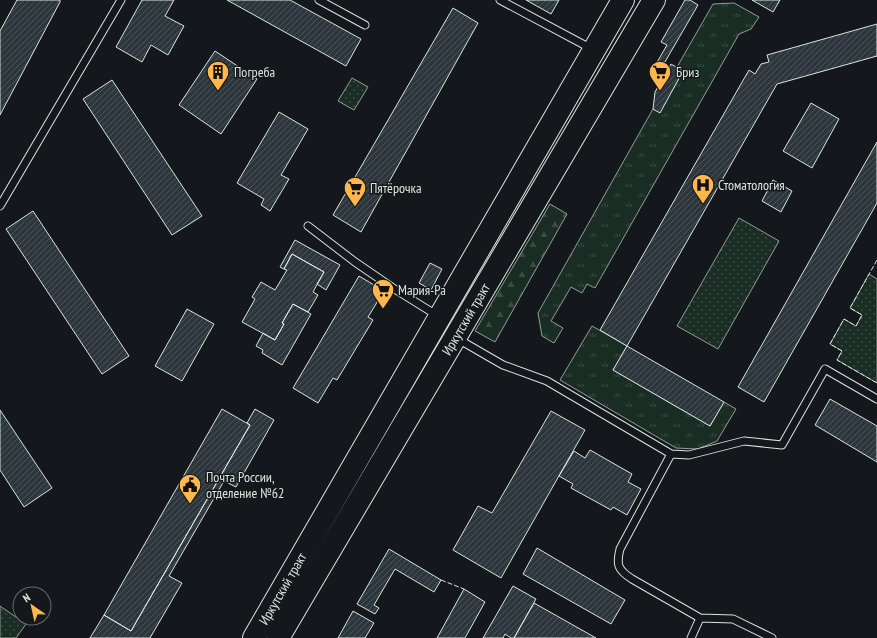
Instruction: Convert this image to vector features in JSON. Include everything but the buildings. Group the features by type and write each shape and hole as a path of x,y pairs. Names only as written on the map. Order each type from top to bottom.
{"main road":[{"name":"Иркутский тракт","path":"254,638 623,0"},
{"name":"Иркутский тракт","path":"278,638 654,0"}],"lane":[{"path":"0,206 121,0"},
{"path":"319,0 365,25"},
{"path":"500,0 594,50"},
{"path":"308,226 355,262 440,317"},
{"path":"455,338 502,365 547,380 671,454 689,455 744,441 782,445 825,369 877,399"},
{"path":"671,454 620,549 618,566 632,579 700,618 733,619 772,638"},
{"path":"691,638 700,618"}],"green space":[{"path":"734,3 759,17 751,29 739,34 595,288 587,284 582,293 571,287 551,321 563,328 554,343 542,336 538,313 653,109 660,112 683,71 677,67 713,4"},
{"path":"352,78 368,87 354,110 338,101"},
{"path":"550,204 567,214 495,342 475,331"},
{"path":"739,218 779,241 718,349 677,326"},
{"path":"869,274 877,279 877,383 837,360 842,351 830,344 844,319 856,326 862,315 850,308"},
{"path":"592,326 627,346 613,370 710,426 724,402 736,409 717,441 698,449 676,448 560,380"},
{"path":"0,606 12,614 12,626 25,626 16,638 0,638"}],"fence":[{"path":"877,260 850,308 862,315 856,326 844,319 830,344 842,351 837,360 877,383"},
{"path":"441,580 464,589"}],"place":[{"name":"Погреба","path":"218,92"},
{"name":"Бриз","path":"660,92"},
{"name":"Стоматология","path":"703,204"},
{"name":"Пятёрочка","path":"355,208"},
{"name":"Мария-Ра","path":"383,310"},
{"name":"Почта России, отделение №62","path":"190,504"}]}
